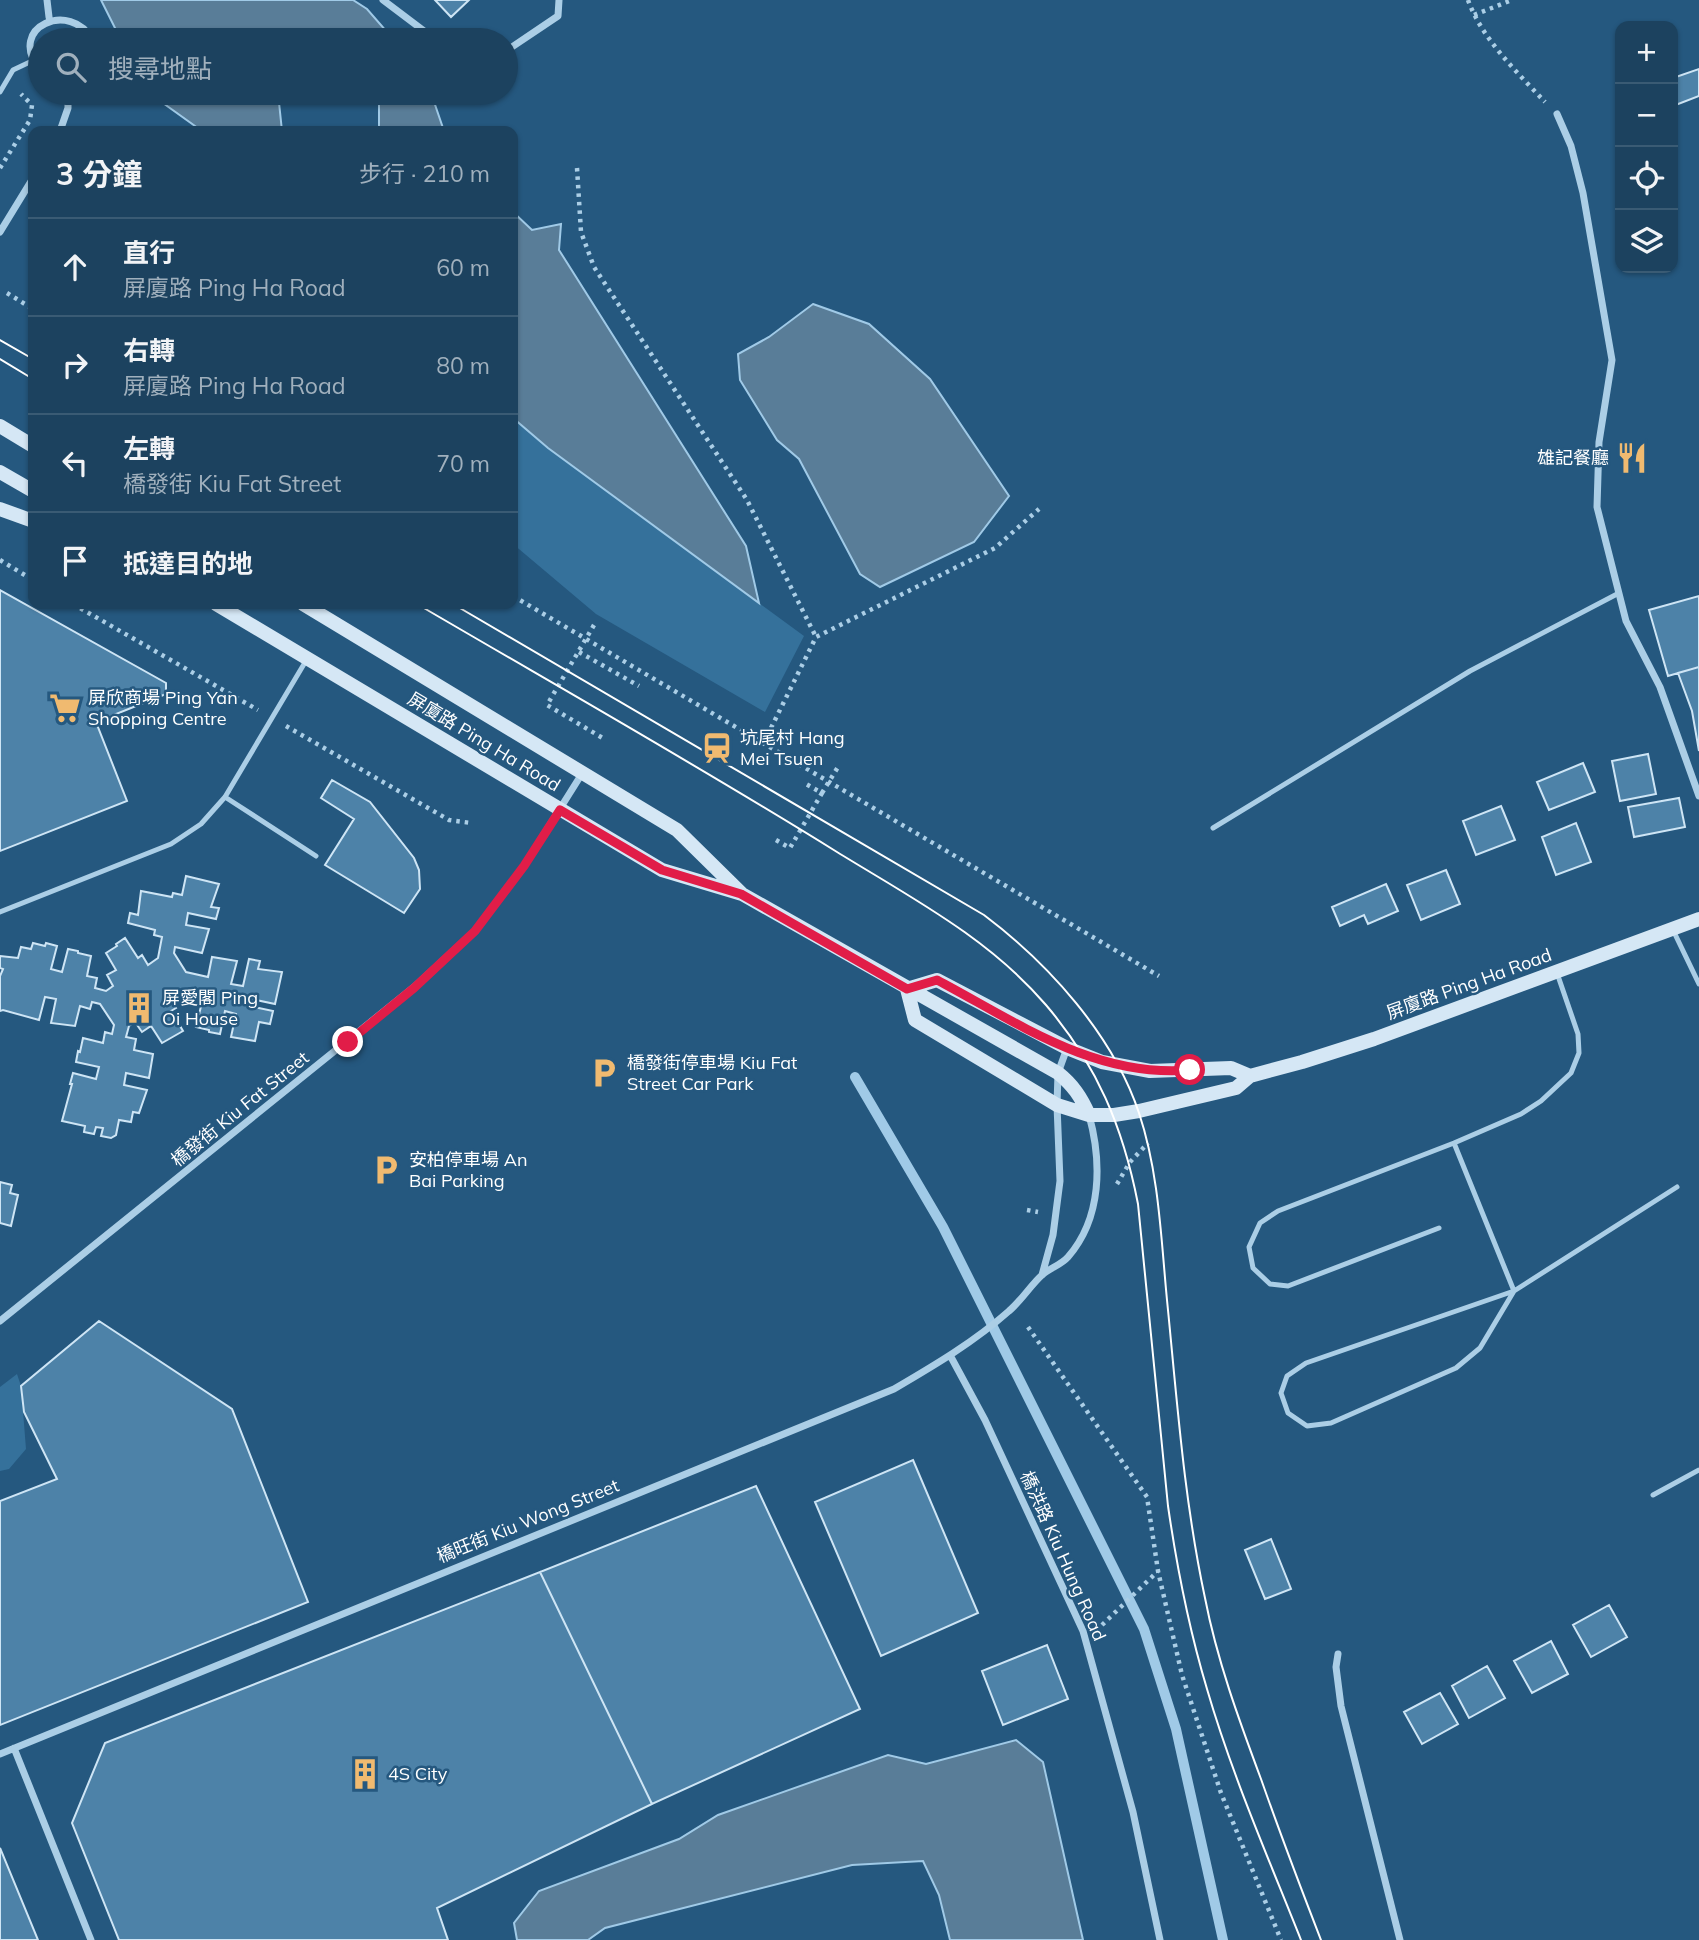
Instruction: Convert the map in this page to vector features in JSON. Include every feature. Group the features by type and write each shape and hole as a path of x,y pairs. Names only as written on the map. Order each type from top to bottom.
{"street":[{"path":"47,0 48,18"},
{"path":"383,0 420,28"},
{"path":"518,43 558,16 559,0"},
{"path":"36,28 48,18 61,15 76,18 87,28"},
{"path":"62,126 68,105"},
{"path":"1558,114 1572,146 1583,193 1612,360 1599,442 1597,507 1626,621 1665,698 1699,796"},
{"path":"0,232 28,186"},
{"path":"0,426 28,443"},
{"path":"0,472 28,488"},
{"path":"0,509 28,519"},
{"name":"屏廈路 Ping Ha Road","path":"225,609 662,870 741,894 907,989 915,1020 1057,1105 1089,1115 1139,1111 1237,1088 1250,1076 1374,1039 1699,919"},
{"name":"屏廈路 Ping Ha Road","path":"311,609 677,830 741,894"},
{"name":"橋發街 Kiu Fat Street","path":"0,1321 414,988 475,931 524,866 583,771"},
{"name":"屏廈路 Ping Ha Road","path":"907,989 937,980 1067,1048 1102,1062 1132,1069 1171,1072 1231,1068 1250,1076"},
{"path":"907,989 1058,1073 1076,1091 1089,1115"},
{"name":"橋旺街 Kiu Wong Street","path":"1042,1275 1053,1234 1060,1181 1058,1073 1067,1048"},
{"name":"橋旺街 Kiu Wong Street","path":"0,1754 894,1389 951,1357 1008,1312 1042,1275 1066,1260 1079,1243 1090,1222 1097,1180 1095,1135 1089,1115"},
{"name":"橋洪路 Kiu Hung Road","path":"951,1357 985,1420 1083,1631 1133,1812 1160,1940"},
{"path":"1338,1654 1336,1667 1341,1706 1400,1940"},
{"path":"13,1748 91,1940"}],"lane":[{"path":"0,92 13,70 28,63"},
{"path":"1213,828 1470,671 1619,593"},
{"path":"0,912 171,844 201,824 225,797 308,658"},
{"path":"225,797 316,856"},
{"path":"1673,930 1699,984"},
{"path":"1439,1228 1288,1286 1270,1284 1253,1268 1249,1247 1260,1223 1279,1211 1454,1143 1521,1114 1541,1101 1571,1073 1579,1053 1578,1034 1557,973"},
{"path":"1454,1143 1514,1290"},
{"path":"1514,1290 1480,1348 1456,1368 1331,1423 1307,1426 1289,1413 1281,1393 1287,1376 1306,1363 1514,1290 1677,1186"},
{"path":"1653,1495 1699,1470"}],"path":[{"path":"1468,0 1474,15 1514,68 1558,114"},
{"path":"1474,15 1513,0"},
{"path":"6,83 28,99"},
{"path":"0,168 30,120 32,105"},
{"path":"577,168 581,232 594,267 747,500 816,637"},
{"path":"7,293 28,306"},
{"path":"771,728 816,637 995,548 1039,509"},
{"path":"0,560 28,577"},
{"path":"518,599 1159,976"},
{"path":"82,609 449,820 471,823"},
{"path":"594,625 547,705 606,740"},
{"path":"579,652 639,686"},
{"path":"776,840 790,848 838,767"},
{"path":"806,785 822,793"},
{"path":"1028,1327 1147,1497 1158,1571 1182,1675 1221,1793 1281,1940"},
{"path":"1094,1633 1158,1571"}],"shaded area":[{"path":"101,0 353,0 367,9 384,28 115,28"},
{"path":"166,105 279,105 281,126 195,126"},
{"path":"379,105 435,105 442,126 379,126"},
{"path":"518,217 532,230 561,224 559,250 746,546 759,603 548,448 518,422"},
{"path":"813,304 869,324 930,379 1009,496 974,542 880,587 860,574 799,459 777,440 740,380 738,354 769,337"},
{"path":"518,421 548,448 804,636 765,712 596,614 518,548"},
{"path":"17,1374 21,1386 26,1449 9,1469 0,1471 0,1387"},
{"path":"1016,1740 1043,1762 1083,1940 950,1940 939,1895 923,1861 852,1865 605,1928 588,1940 517,1940 514,1923 539,1891 679,1839 718,1815 888,1755 926,1764"}],"building":[{"path":"435,0 469,0 451,17"},
{"path":"1699,69 1699,96 1678,104 1678,76"},
{"name":"屏欣商場 Ping Yan Shopping Centre","path":"0,590 28,606 28,609 34,609 166,683 166,694 96,722 127,801 0,851"},
{"path":"1699,596 1699,667 1668,676 1649,610"},
{"path":"1699,667 1699,751 1692,711 1678,673"},
{"path":"1648,754 1656,794 1620,801 1612,761"},
{"path":"1583,763 1595,792 1549,810 1537,782"},
{"path":"332,780 370,802 414,858 419,870 420,889 404,913 325,865 354,819 321,798"},
{"path":"1679,798 1685,827 1634,837 1628,807"},
{"path":"1501,806 1515,840 1476,855 1463,821"},
{"path":"1576,823 1591,862 1556,875 1542,837"},
{"path":"1446,870 1460,904 1421,920 1407,885"},
{"name":"屏愛閣 Ping Oi House","path":"186,876 219,884 211,907 219,908 216,919 188,913 186,925 209,929 202,953 175,947 174,953 186,972 208,977 212,957 237,961 231,984 243,986 249,959 260,961 258,969 282,972 275,1004 256,1000 254,1007 273,1011 270,1024 259,1022 255,1041 231,1037 236,1014 225,1011 220,1034 209,1032 196,1027 203,998 181,992 170,999 176,1008 171,1011 183,1031 162,1043 151,1026 142,1032 135,1022 129,1026 126,1037 136,1039 134,1050 153,1054 149,1078 126,1073 124,1085 147,1090 139,1113 133,1112 131,1122 119,1120 116,1135 111,1138 101,1136 103,1128 96,1127 94,1134 84,1132 85,1126 62,1121 73,1073 96,1079 99,1067 76,1062 78,1051 80,1052 83,1038 103,1043 105,1032 112,1034 114,1025 100,1004 92,1002 90,1009 80,1006 75,1026 51,1023 56,999 45,997 39,1020 0,1011 0,976 3,969 0,968 0,956 18,958 21,947 31,949 33,943 45,946 46,943 57,946 51,969 62,972 68,949 78,951 91,956 87,976 97,978 95,988 106,991 113,986 107,975 116,970 106,953 125,938 138,958 142,955 148,965 158,958 162,937 154,935 155,930 128,923 130,913 138,915 141,891 172,897 173,893 182,895"},
{"path":"1386,884 1398,911 1368,924 1364,915 1340,926 1332,907"},
{"path":"0,1182 12,1185 10,1193 18,1195 11,1226 0,1223"},
{"path":"99,1321 232,1409 308,1602 0,1725 0,1501 57,1479 24,1412 21,1386"},
{"path":"913,1460 978,1613 881,1656 815,1502"},
{"path":"756,1486 860,1709 652,1804 540,1572"},
{"path":"1271,1539 1291,1589 1265,1599 1245,1550"},
{"name":"4S City","path":"540,1572 652,1804 437,1908 448,1940 119,1940 72,1823 105,1743"},
{"path":"1609,1605 1627,1637 1591,1657 1573,1625"},
{"path":"1551,1641 1568,1674 1532,1693 1514,1661"},
{"path":"1047,1645 1068,1699 1003,1725 982,1671"},
{"path":"1487,1666 1505,1698 1469,1718 1452,1686"},
{"path":"1440,1693 1458,1724 1422,1744 1404,1712"},
{"path":"0,1848 38,1940 0,1940"}],"waterway":[{"path":"855,1077 943,1227 1144,1629 1176,1729 1223,1940"}],"tram line":[{"path":"0,340 28,356"},
{"path":"0,359 28,376"},
{"path":"426,609 733,788 947,920 1000,959 1024,981 1046,1005 1080,1051 1094,1074 1116,1123 1138,1204 1168,1506 1195,1644 1228,1753 1301,1940"},
{"path":"462,609 984,915 1055,979 1096,1029 1128,1084 1151,1159 1186,1487 1210,1621 1237,1712 1321,1940"}],"place":[{"name":"雄記餐廳","path":"1632,458"},
{"name":"屏欣商場 Ping Yan Shopping Centre","path":"65,708"},
{"name":"坑尾村 Hang Mei Tsuen","path":"717,748"},
{"name":"屏愛閣 Ping Oi House","path":"139,1008"},
{"name":"橋發街停車場 Kiu Fat Street Car Park","path":"604,1073"},
{"name":"安柏停車場 An Bai Parking","path":"386,1170"},
{"name":"4S City","path":"365,1774"}],"route":[{"path":"348,1042 414,988 475,931 524,866 560,810 662,870 741,894 907,989 937,980 1084,1056 1132,1069 1171,1072 1190,1070"}]}
